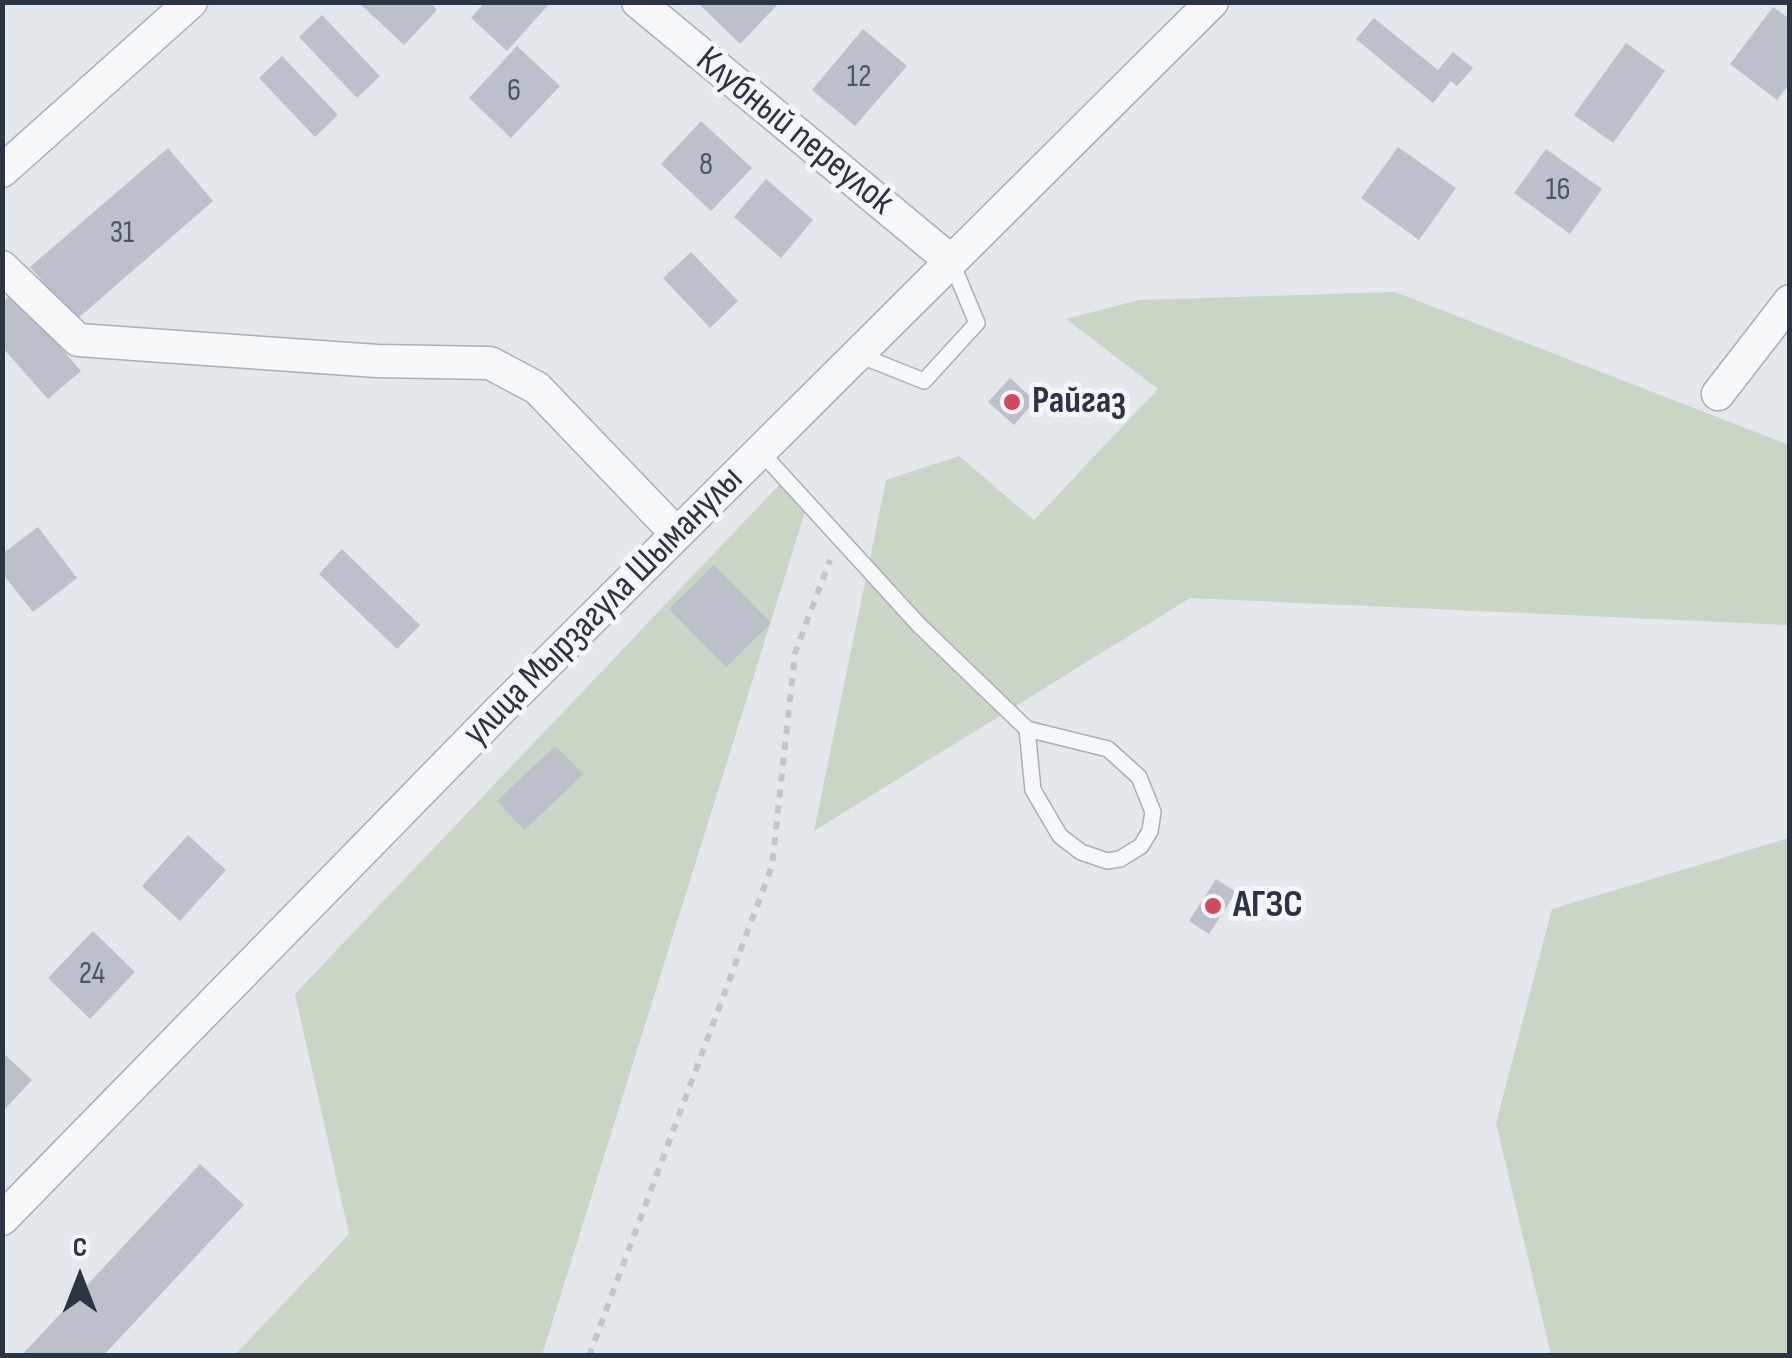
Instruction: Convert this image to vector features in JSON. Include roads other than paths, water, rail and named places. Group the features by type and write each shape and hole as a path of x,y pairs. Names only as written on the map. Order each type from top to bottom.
{"street":[{"path":"2,171 191,2"},
{"name":"Клубный переулок","path":"638,2 951,261"},
{"name":"улица Мырзагула Шыманулы","path":"2,1219 677,534 1212,2"},
{"path":"2,267 78,340 377,361 490,363 537,388 677,534"},
{"path":"1718,394 1790,301"}],"lane":[{"path":"859,355 924,381 977,322 951,261"},
{"path":"760,451 919,625 1027,729 1108,749 1140,777 1153,812 1150,831 1141,846 1132,854 1107,861 1081,852 1060,836 1034,790 1027,729"}],"place":[{"name":"Райгаз","path":"1012,402"},
{"name":"АГЗС","path":"1213,906"}]}
